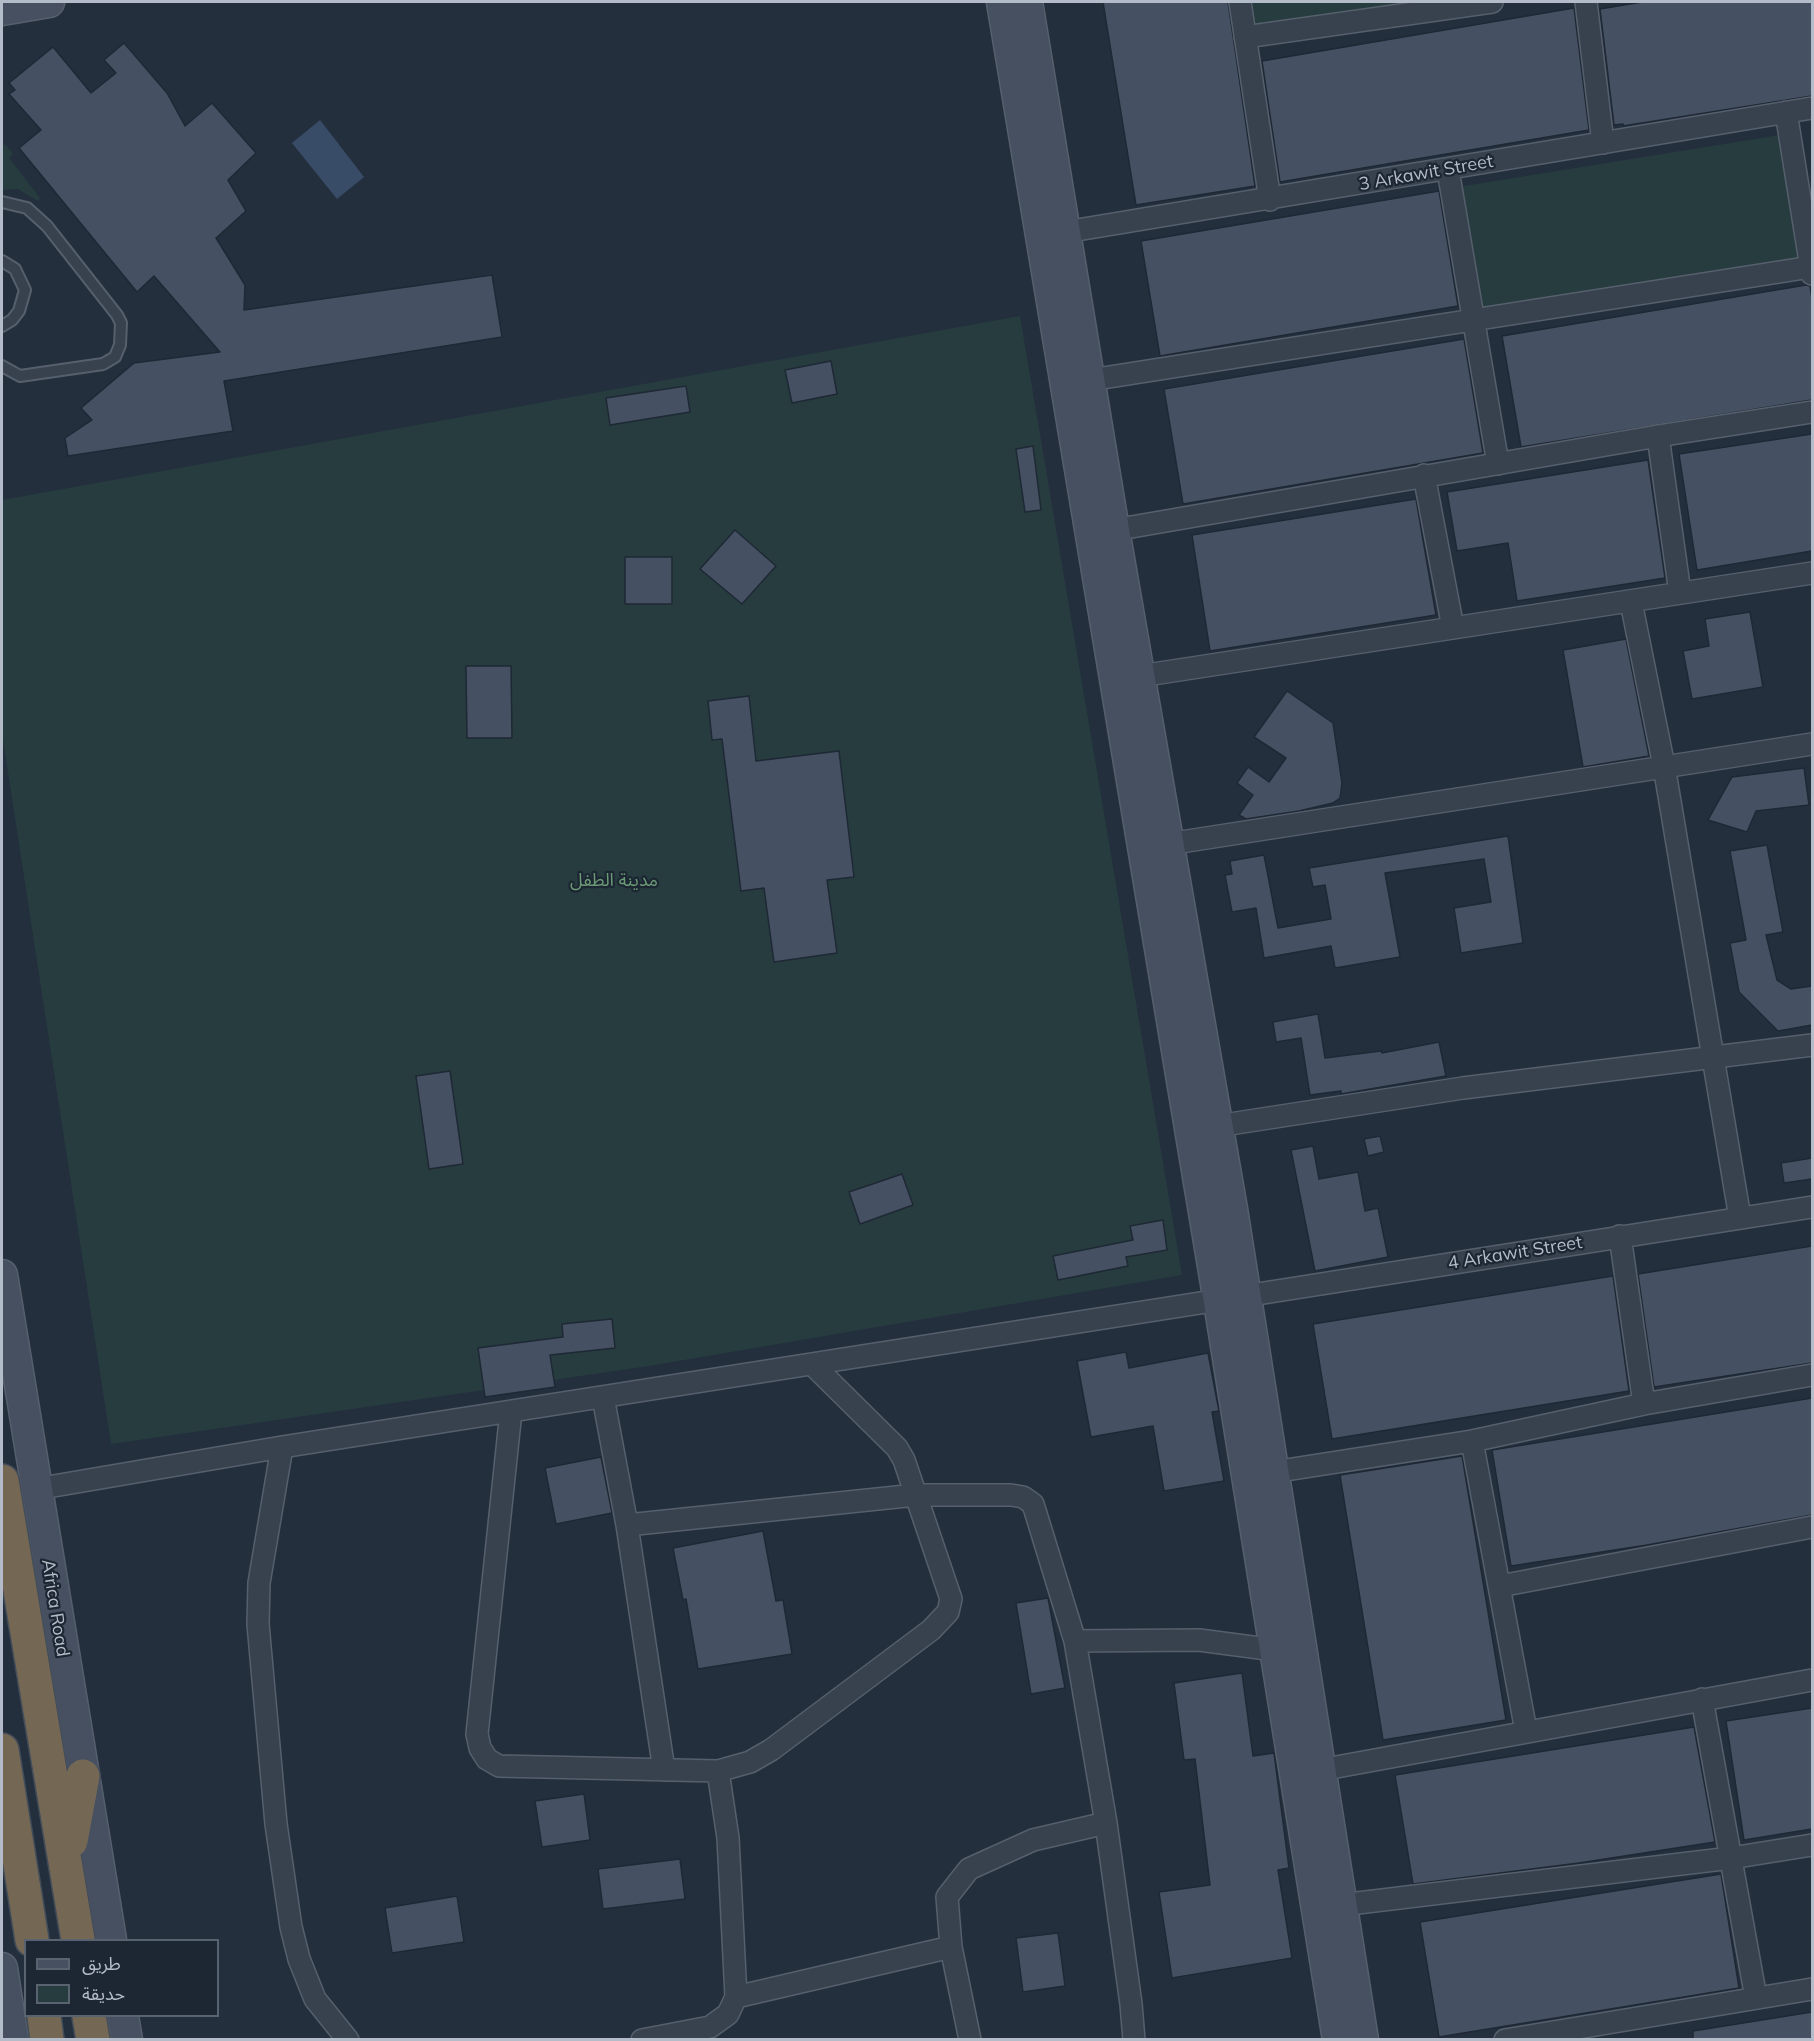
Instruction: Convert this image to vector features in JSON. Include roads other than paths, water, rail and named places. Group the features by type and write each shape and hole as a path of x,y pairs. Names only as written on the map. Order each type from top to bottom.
{"highway":[{"name":"Africa Road","path":"2,1481 78,1939"},
{"path":"2,1750 32,1939"},
{"path":"66,1864 83,1776"},
{"path":"44,2017 48,2040"},
{"path":"89,2017 93,2040"}],"street":[{"path":"2,9 49,2"},
{"path":"1002,2 1054,234 1090,380 1217,1126 1232,1299 1275,1650 1338,2040"},
{"path":"1027,2 1054,234 1232,1299 1273,1472 1363,2040"},
{"path":"1240,2 1270,200"},
{"path":"1245,37 1492,2"},
{"path":"1586,2 1603,143"},
{"name":"3 Arkawit Street","path":"1054,234 1270,200 1812,108"},
{"path":"1090,380 1812,271 1786,112"},
{"path":"1448,170 1498,464"},
{"path":"1114,530 1424,475 1812,412"},
{"path":"1658,436 1680,593"},
{"path":"1424,475 1453,628"},
{"path":"1140,676 1812,573"},
{"path":"1631,602 1664,766 1740,1218"},
{"path":"1168,844 1812,744"},
{"path":"1217,1126 1463,1088 1812,1045"},
{"name":"4 Arkawit Street","path":"36,1489 282,1447 1620,1236 1812,1208"},
{"path":"1620,1236 1644,1404"},
{"name":"Africa Road","path":"2,1275 111,1939"},
{"path":"511,1412 477,1734 480,1748 487,1759 499,1766 718,1771 750,1762 771,1750 931,1630 948,1612 951,1599 897,1448 813,1365"},
{"path":"1273,1472 1472,1441 1644,1404 1812,1375"},
{"path":"603,1397 627,1525 664,1770"},
{"path":"1472,1441 1526,1731"},
{"path":"282,1447 259,1583 258,1624 276,1824 291,1927 299,1959 315,1999 348,2040"},
{"path":"627,1525 916,1496 1011,1495 1023,1497 1033,1504 1075,1641 1106,1823 1134,2040"},
{"path":"1500,1586 1812,1527"},
{"path":"1075,1641 1199,1640 1275,1650"},
{"path":"1320,1770 1812,1680"},
{"path":"1702,1700 1756,1998"},
{"path":"642,2040 710,2026 728,2014 736,1997 728,1838 718,1771"},
{"path":"970,2040 951,1947 947,1897 969,1869 1033,1840 1106,1823"},
{"path":"1341,1905 1731,1858 1812,1845"},
{"path":"736,1997 951,1947"},
{"path":"2,1968 13,2040"},
{"path":"1505,2040 1566,2035 1812,1989"},
{"path":"123,2017 127,2040"}],"lane":[{"path":"2,202 27,208 46,226 117,315 121,333 115,357 103,364 20,376 2,366"},
{"path":"2,261 15,269 25,290 19,311 12,320 2,326"}],"water":[{"path":"320,120 364,177 337,199 292,143"}],"park label":[{"name":"مدينة الطفل","path":"614,881"}]}
